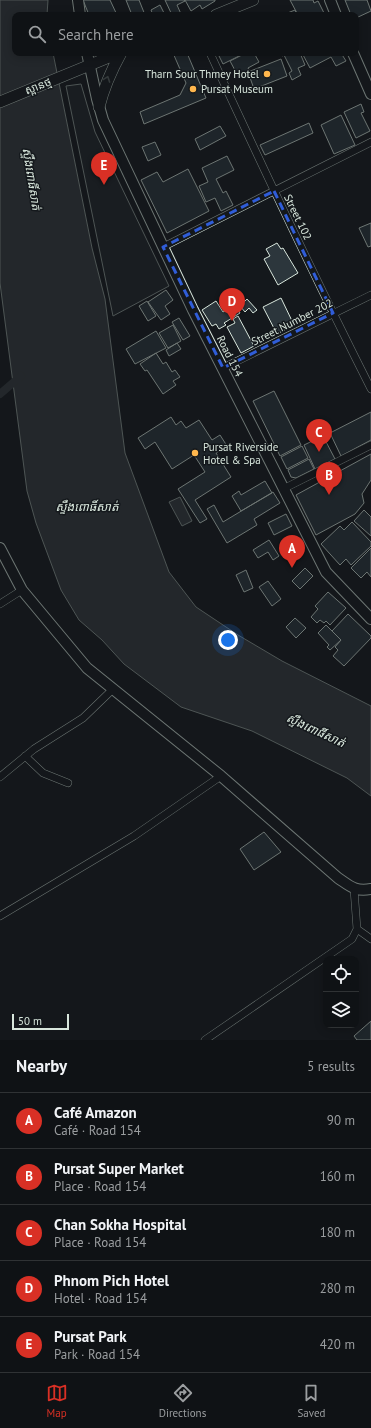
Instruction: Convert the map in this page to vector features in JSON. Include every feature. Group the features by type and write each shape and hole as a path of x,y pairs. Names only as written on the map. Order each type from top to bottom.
{"main road":[{"path":"78,0 80,12"},
{"path":"223,12 253,0"},
{"path":"330,0 335,12"},
{"name":"Road 154","path":"88,56 103,120 193,310 224,368 283,489 326,572 371,618"},
{"name":"ស្ពានថ្ម","path":"0,102 112,56"},
{"path":"99,107 110,71 118,56"},
{"path":"354,56 371,94"},
{"path":"0,548 22,590 87,668 221,776 338,878 354,889 371,889"}],"street":[{"name":"Street 102","path":"211,56 274,191 371,389"},
{"path":"163,247 371,142"},
{"name":"Street Number 202","path":"224,368 371,295"},
{"path":"283,489 371,446"},
{"path":"0,604 22,590"},
{"path":"0,776 34,749 83,718 113,688"},
{"path":"25,756 43,773 68,784"},
{"path":"0,916 134,836 221,776"},
{"path":"205,1040 352,939 357,930 354,889"},
{"path":"357,930 371,939"}],"highlighted area":[{"path":"274,191 333,313 223,368 163,247"}],"shaded area":[{"path":"81,84 95,132 169,286 113,316 66,86"}],"water":[{"name":"ស្ទឹងពោធិ៍សាត់","path":"0,0 48,0 47,12 12,12 12,56 54,56 92,248 105,299 125,453 169,572 196,607 238,635 282,661 371,706 371,796 347,778 252,731 181,707 124,664 102,640 79,620 61,590 36,523 27,491 0,283"},
{"path":"180,497 192,521 182,526 169,502"}],"building":[{"path":"83,0 110,0 116,12 88,12"},
{"path":"126,0 139,0 144,12 131,12"},
{"path":"165,0 185,1 177,5 180,12 171,12"},
{"path":"185,0 215,1 202,9 200,5 191,11"},
{"path":"290,0 313,0 314,3 318,1 324,12 296,12"},
{"path":"345,0 367,0 371,11 359,17 359,12 350,12"},
{"path":"160,5 164,12 152,12 151,10"},
{"name":"Pursat Museum","path":"174,56 188,56 206,98 144,124 140,112 180,95 186,83"},
{"path":"219,56 239,56 223,64"},
{"path":"240,56 256,56 259,62 238,76 230,61"},
{"path":"284,56 301,56 305,65 298,68 301,75 292,80 289,73 292,71"},
{"path":"304,56 343,56 346,61 336,66 331,57 310,68"},
{"name":"Tharn Sour Thmey Hotel","path":"281,59 287,76 254,89 248,72"},
{"path":"361,104 364,112 361,113 370,131 356,138 344,112"},
{"path":"341,115 355,145 334,154 321,125"},
{"path":"309,123 313,133 265,155 260,145"},
{"path":"220,126 226,136 200,150 195,139"},
{"path":"155,142 161,155 148,161 142,147"},
{"path":"227,156 234,170 216,179 223,193 226,191 233,205 221,211 215,198 206,202 199,186 208,182 202,168"},
{"path":"188,169 209,211 167,233 141,180 157,172 163,182"},
{"path":"371,223 371,246 368,247 359,228"},
{"path":"277,243 281,249 283,248 298,273 278,285 264,259 270,256 266,249"},
{"path":"166,290 173,300 165,306 170,314 161,320 148,302"},
{"path":"281,298 294,325 277,334 263,307"},
{"path":"247,299 257,310 253,313 249,308 245,312 240,306"},
{"path":"147,301 156,316 148,321 139,306"},
{"path":"216,301 223,312 235,304 240,313 224,323 226,325 219,329 216,324 212,326 202,310"},
{"path":"238,316 254,346 241,353 227,327 235,323 233,319"},
{"path":"179,318 190,336 183,340 172,322"},
{"path":"173,325 181,341 168,348 159,333"},
{"path":"156,331 166,348 135,364 126,349"},
{"path":"177,343 181,349 169,356 166,350"},
{"path":"156,353 163,364 166,362 172,372 175,370 180,377 173,381 176,385 163,394 147,370 145,371 140,364"},
{"path":"274,391 301,445 280,456 253,401"},
{"path":"371,412 371,440 341,456 330,433"},
{"path":"171,417 176,425 181,421 186,428 199,420 212,440 220,435 227,446 216,453 231,477 195,500 207,519 200,523 178,489 205,472 194,455 172,469 155,442 145,449 138,438"},
{"path":"323,436 335,459 315,469 304,445"},
{"path":"302,446 308,458 287,469 281,457"},
{"path":"371,454 371,480 362,494 364,503 355,514 316,535 296,495"},
{"path":"309,459 314,469 296,478 291,477 288,470"},
{"path":"265,481 272,493 241,511 232,496 239,491 241,495"},
{"path":"273,492 280,503 254,519 257,525 227,543 207,509 214,505 223,522"},
{"path":"364,510 371,517 371,536 354,521"},
{"path":"286,514 292,526 274,535 268,523"},
{"path":"352,522 371,542 371,546 351,565 346,559 340,565 321,544 340,526 344,530"},
{"path":"269,540 279,556 273,560 268,552 258,558 253,550"},
{"path":"371,548 371,577 367,572 361,578 351,568"},
{"path":"305,568 313,576 300,589 292,581"},
{"path":"246,570 253,588 244,592 236,575"},
{"path":"268,581 281,599 272,606 259,587"},
{"path":"328,592 346,608 330,625 326,621 324,623 320,620 317,623 311,617 318,609 315,606"},
{"path":"348,614 371,636 371,638 344,666 333,656 338,650 335,647 341,640 332,631"},
{"path":"295,618 306,628 296,638 286,627"},
{"path":"326,625 341,640 330,650 327,647 329,645 318,633"},
{"path":"264,832 281,852 254,870 240,849"},
{"path":"371,1021 371,1040 357,1040 354,1036"}],"waterway":[{"path":"0,394 21,376"}],"place":[{"name":"Tharn Sour Thmey Hotel","path":"267,74"},
{"name":"Pursat Museum","path":"193,89"},
{"name":"Pursat Park","path":"104,185"},
{"name":"Phnom Pich Hotel","path":"232,321"},
{"name":"Chan Sokha Hospital","path":"319,452"},
{"name":"Pursat Riverside Hotel & Spa","path":"195,453"},
{"name":"Pursat Super Market","path":"329,495"},
{"name":"Café Amazon","path":"292,568"}]}
